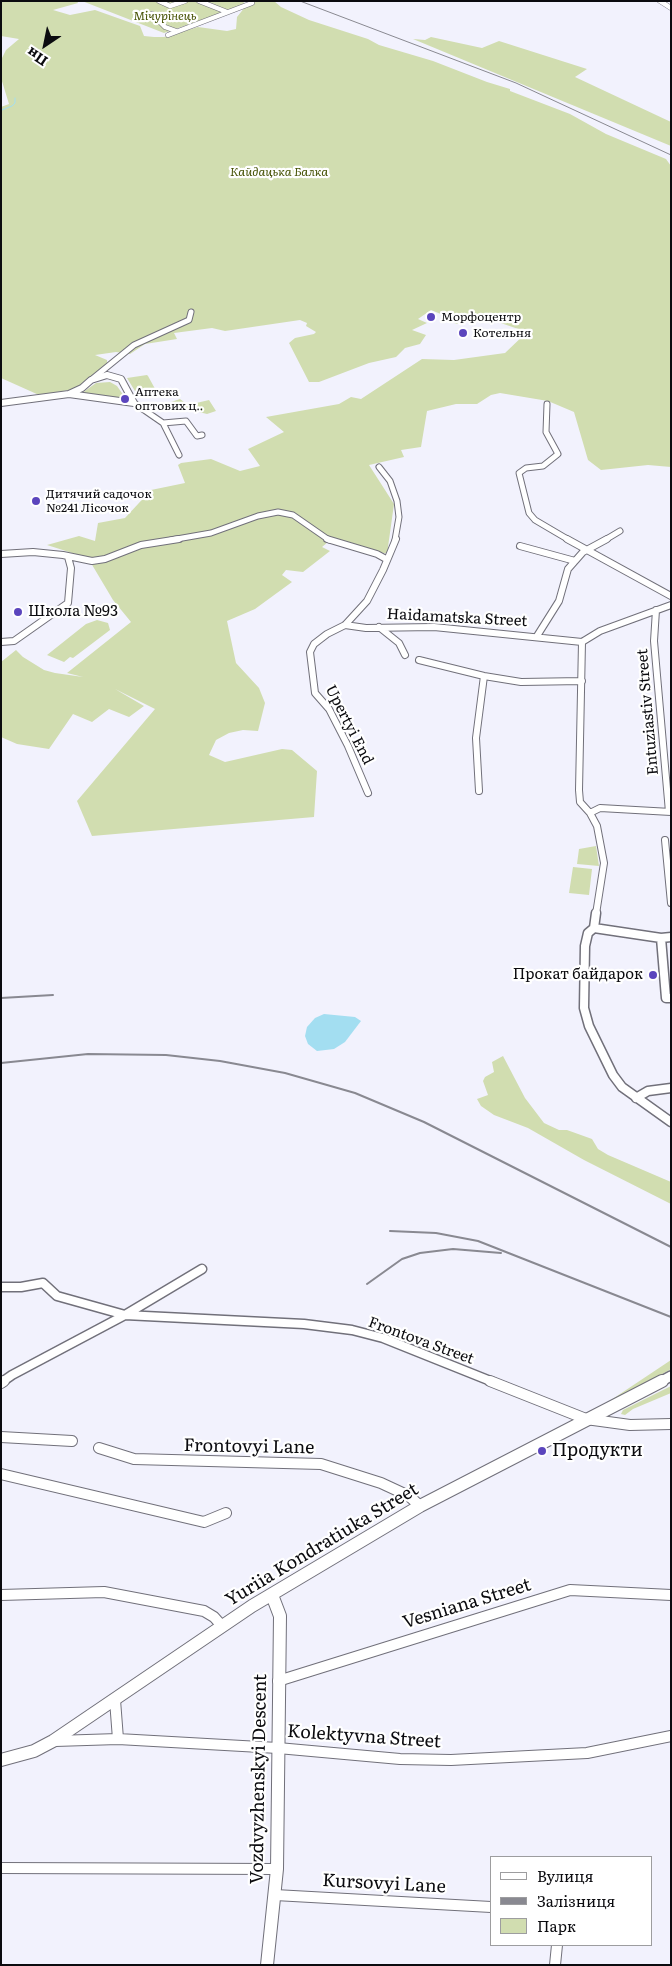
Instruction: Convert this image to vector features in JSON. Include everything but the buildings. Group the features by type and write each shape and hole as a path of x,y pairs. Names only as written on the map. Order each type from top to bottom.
{"street":[{"path":"159,1 170,6 185,1"},
{"path":"199,1 227,12"},
{"path":"168,36 176,31 252,4 246,1"},
{"path":"660,1 671,8"},
{"path":"152,14 165,27 176,31"},
{"path":"69,394 82,388 134,345 189,320 191,312"},
{"path":"112,364 134,403"},
{"path":"91,380 107,375 121,379"},
{"path":"1,403 69,394 134,403 163,423 179,455"},
{"path":"547,404 546,432 558,454 543,466 521,470 519,473 529,514 535,520 671,596"},
{"path":"163,423 186,421 197,436 202,435"},
{"name":"Upertyi End","path":"368,793 348,746 329,709 316,693 310,652 314,644 327,634 345,625 367,602 396,538 400,517 397,501 391,484 379,467"},
{"path":"1,554 33,552 92,561 105,559 141,545 211,532 264,514 278,512 293,515 329,540 377,554 386,559"},
{"name":"Haidamatska Street","path":"538,636 559,601 564,579 575,561 607,537 620,531"},
{"path":"520,546 575,561"},
{"path":"1,642 14,641 68,603 71,568 68,557"},
{"path":"671,605 600,631 582,642 579,790 580,802 590,813 597,826 604,863 594,928 588,933 584,946 583,990 589,1026 612,1074 622,1087 671,1122"},
{"name":"Entuziastiv Street","path":"656,610 654,641 670,812"},
{"name":"Haidamatska Street","path":"345,625 434,627 494,634 538,636 582,642"},
{"path":"379,627 399,643 406,655"},
{"path":"419,660 484,676 521,682 582,681"},
{"path":"479,791 476,738 484,676"},
{"path":"590,813 600,808 670,812"},
{"path":"665,840 671,903"},
{"path":"594,928 661,938 671,937"},
{"path":"661,938 666,998 671,998"},
{"path":"636,1098 648,1091 671,1088"},
{"path":"1,1383 202,1269"},
{"name":"Frontova Street","path":"1,1286 21,1287 43,1283 52,1288 57,1296 125,1314 215,1321 304,1324 352,1330 383,1338 586,1419 630,1425 671,1424"},
{"name":"Yuriia Kondratiuka Street","path":"1,1760 34,1751 53,1741 222,1626 420,1506 671,1376"},
{"path":"1,1437 72,1441"},
{"name":"Frontovyi Lane","path":"99,1448 134,1459 321,1464 381,1483 409,1496 420,1506"},
{"path":"1,1474 204,1522 226,1513"},
{"name":"Vesniana Street","path":"278,1681 570,1590 671,1595"},
{"path":"1,1595 104,1592 204,1611 214,1617 222,1626"},
{"name":"Vozdvyzhenskyi Descent","path":"267,1965 276,1869 280,1616 272,1595"},
{"path":"115,1700 118,1739"},
{"name":"Kolektyvna Street","path":"53,1741 118,1739 278,1748 400,1759 451,1760 586,1753 671,1736"},
{"path":"1,1868 276,1869"},
{"name":"Kursovyi Lane","path":"275,1895 490,1908"},
{"path":"555,1965 556,1946"}],"green space":[{"name":"Кайдацька Балка","path":"1,1 77,1 78,3 53,10 70,15 95,10 140,26 144,36 164,37 198,27 227,31 236,29 237,17 249,2 274,1 281,7 309,20 510,89 510,91 570,114 606,134 666,159 671,166 671,467 648,465 601,470 588,460 574,412 548,401 500,393 491,395 477,404 456,404 427,411 421,447 401,450 404,457 369,465 394,504 388,547 390,550 388,554 351,545 328,542 322,547 330,551 303,572 286,570 282,575 292,582 255,609 227,621 236,663 259,688 265,703 258,731 243,730 229,733 216,740 209,755 225,762 282,749 292,750 317,771 314,817 92,836 77,801 155,709 115,689 144,706 129,717 109,709 92,722 73,714 49,749 17,744 1,737 1,662 16,650 23,657 44,670 83,677 67,673 131,622 113,600 88,558 47,545 79,536 95,541 98,523 125,518 151,490 185,483 178,465 181,463 211,459 240,471 260,466 248,449 284,432 266,417 339,404 351,397 361,399 422,359 454,360 505,353 527,332 495,321 492,317 484,320 465,315 457,324 446,320 443,315 431,310 418,319 427,323 412,330 426,335 420,344 405,348 396,357 369,363 319,382 309,382 289,343 295,338 316,332 306,326 307,323 300,320 225,331 212,328 174,333 177,339 145,344 130,354 116,352 95,355 107,360 107,365 78,388 69,390 39,395 1,378 1,107 9,104 1,78 1,60 6,50 19,39 1,36"},
{"name":"Мічурінець","path":"82,1 241,1 247,4 164,33"},
{"path":"431,37 482,48 499,41 587,69 575,77 671,122 671,146 413,39 425,40"},
{"path":"147,375 159,396 151,398 148,392 135,391 127,378"},
{"path":"110,382 117,386 126,399 82,393 96,383"},
{"path":"180,399 188,405 209,400 216,411 207,414 175,406 171,402"},
{"path":"97,620 108,623 110,630 73,658 70,657 64,662 47,655 86,624"},
{"path":"596,846 599,866 577,864 579,849"},
{"path":"573,867 592,869 589,895 569,893"},
{"path":"503,1056 525,1098 544,1123 559,1130 567,1130 592,1139 598,1149 608,1155 671,1182 671,1204 584,1160 528,1128 494,1115 481,1106 477,1099 488,1095 483,1081 485,1077 494,1072 492,1062"},
{"path":"671,1360 671,1369 610,1404 608,1402"},
{"path":"671,1386 671,1393 633,1409 625,1415 621,1414 623,1410"}],"water":[{"path":"324,1014 355,1017 361,1021 345,1042 334,1049 317,1051 308,1044 305,1036 307,1027 315,1018"}],"waterway":[{"path":"2,110 12,106 15,103 15,98"}],"railway":[{"path":"300,1 516,83 671,155"},
{"path":"1,998 53,995"},
{"path":"1,1063 88,1054 166,1055 220,1061 285,1073 355,1093 424,1122 671,1247"},
{"path":"390,1231 436,1233 478,1241 671,1317"},
{"path":"367,1284 402,1259 420,1253 453,1249 501,1253"}],"place":[{"name":"Морфоцентр","path":"431,317"},
{"name":"Котельня","path":"463,333"},
{"name":"Аптека оптових ц‥","path":"125,399"},
{"name":"Дитячий садочок №241 Лісочок","path":"36,501"},
{"name":"Школа №93","path":"18,612"},
{"name":"Прокат байдарок","path":"653,975"},
{"name":"Продукти","path":"542,1451"}]}
